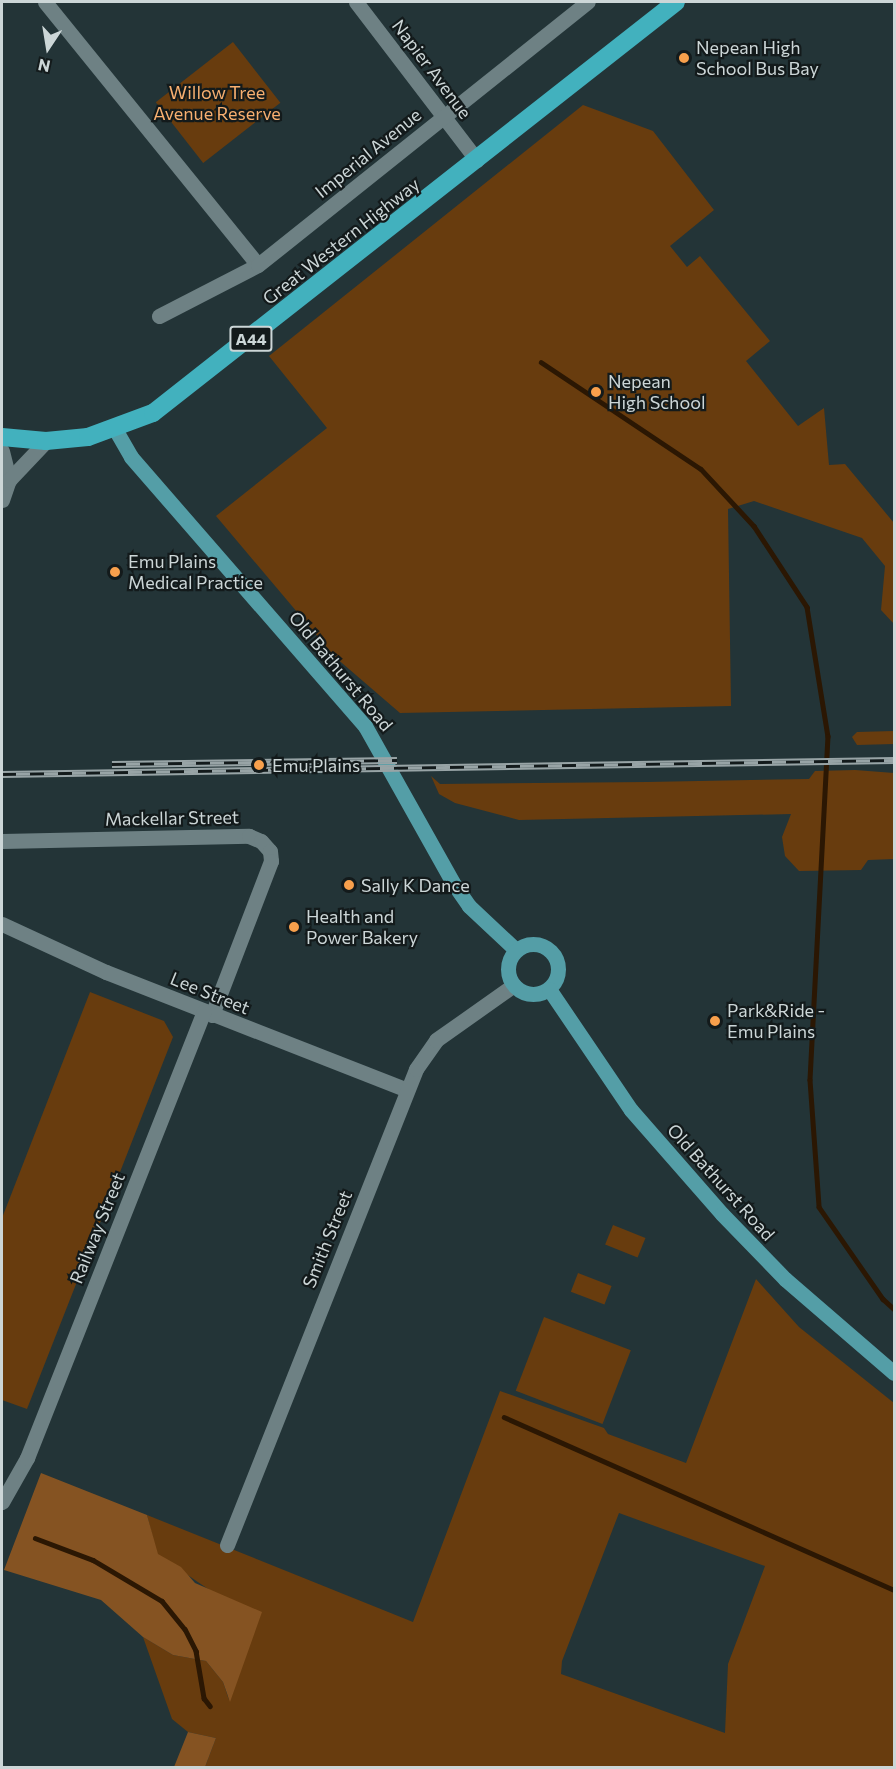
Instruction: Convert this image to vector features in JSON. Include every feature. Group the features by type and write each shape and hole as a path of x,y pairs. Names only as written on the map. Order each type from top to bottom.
{"highway":[{"name":"Great Western Highway","path":"2,437 46,441 88,437 115,429 153,413 179,396 676,2"}],"main road":[{"name":"Old Bathurst Road","path":"115,429 131,457 365,726 443,868 469,906 516,950"},
{"path":"535,944 553,953 559,968 549,989 527,994 513,985 508,963 516,950 535,944"},
{"name":"Old Bathurst Road","path":"549,989 631,1110 722,1214 785,1279 894,1373"}],"street":[{"path":"45,2 258,266"},
{"name":"Napier Avenue","path":"356,2 477,160"},
{"name":"Imperial Avenue","path":"159,316 258,266 588,2"},
{"path":"2,500 9,480 46,441"},
{"path":"2,451 9,480"},
{"name":"Mackellar Street","path":"2,841 249,836 261,840 270,851 271,861 208,1014"},
{"name":"Lee Street","path":"2,924 208,1014 407,1090"},
{"name":"Smith Street","path":"227,1545 407,1090 425,1053 436,1040 513,985"},
{"name":"Railway Street","path":"2,1502 27,1458 208,1014"}],"green space":[{"name":"Willow Tree Avenue Reserve","path":"233,42 280,103 203,163 156,102"},
{"name":"Nepean High School","path":"583,105 653,131 714,210 670,246 687,267 700,256 770,341 746,361 798,426 824,408 829,465 845,464 894,523 894,624 881,610 885,566 862,538 754,501 728,509 731,706 400,713 335,657 216,516 327,428 269,356"},
{"path":"894,731 894,744 857,745 852,737 857,732"},
{"path":"855,770 894,773 894,859 868,860 861,870 799,871 785,856 782,837 791,814 519,820 455,803 439,794 431,776 440,784 647,782 809,779 815,771"},
{"path":"90,992 164,1021 173,1037 27,1409 2,1400 2,1218"},
{"path":"613,1225 645,1238 638,1258 605,1244"},
{"path":"578,1273 612,1286 604,1305 571,1292"},
{"path":"756,1279 799,1327 894,1403 894,1767 205,1767 216,1738 188,1732 172,1719 143,1637 173,1655 206,1661 223,1682 229,1700 211,1591 157,1554 147,1515 413,1622 500,1391 604,1428 608,1434 686,1463","holes":["619,1513 765,1566 728,1664 725,1733 561,1674 562,1661"]},
{"path":"544,1317 631,1350 603,1424 516,1391"}],"shaded area":[{"path":"41,1473 147,1515 158,1554 181,1567 195,1583 262,1612 230,1702 223,1682 206,1661 173,1655 143,1637 101,1600 4,1570"},
{"path":"188,1732 216,1738 205,1767 174,1767"}],"waterway":[{"path":"541,362 701,469 754,526 807,607 828,736 810,1080 819,1207 883,1299 894,1309"},
{"path":"504,1417 894,1590"},
{"path":"35,1538 93,1560 162,1601 185,1629 196,1651 204,1698 210,1706"}],"railway":[{"path":"112,764 397,760"},
{"path":"2,774 894,760"}],"place":[{"name":"Nepean High School Bus Bay","path":"684,58"},
{"name":"Nepean High School","path":"596,392"},
{"name":"Emu Plains Medical Practice","path":"115,572"},
{"name":"Emu Plains","path":"259,765"},
{"name":"Sally K Dance","path":"349,885"},
{"name":"Health and Power Bakery","path":"294,927"},
{"name":"Park&Ride - Emu Plains","path":"715,1021"}]}
